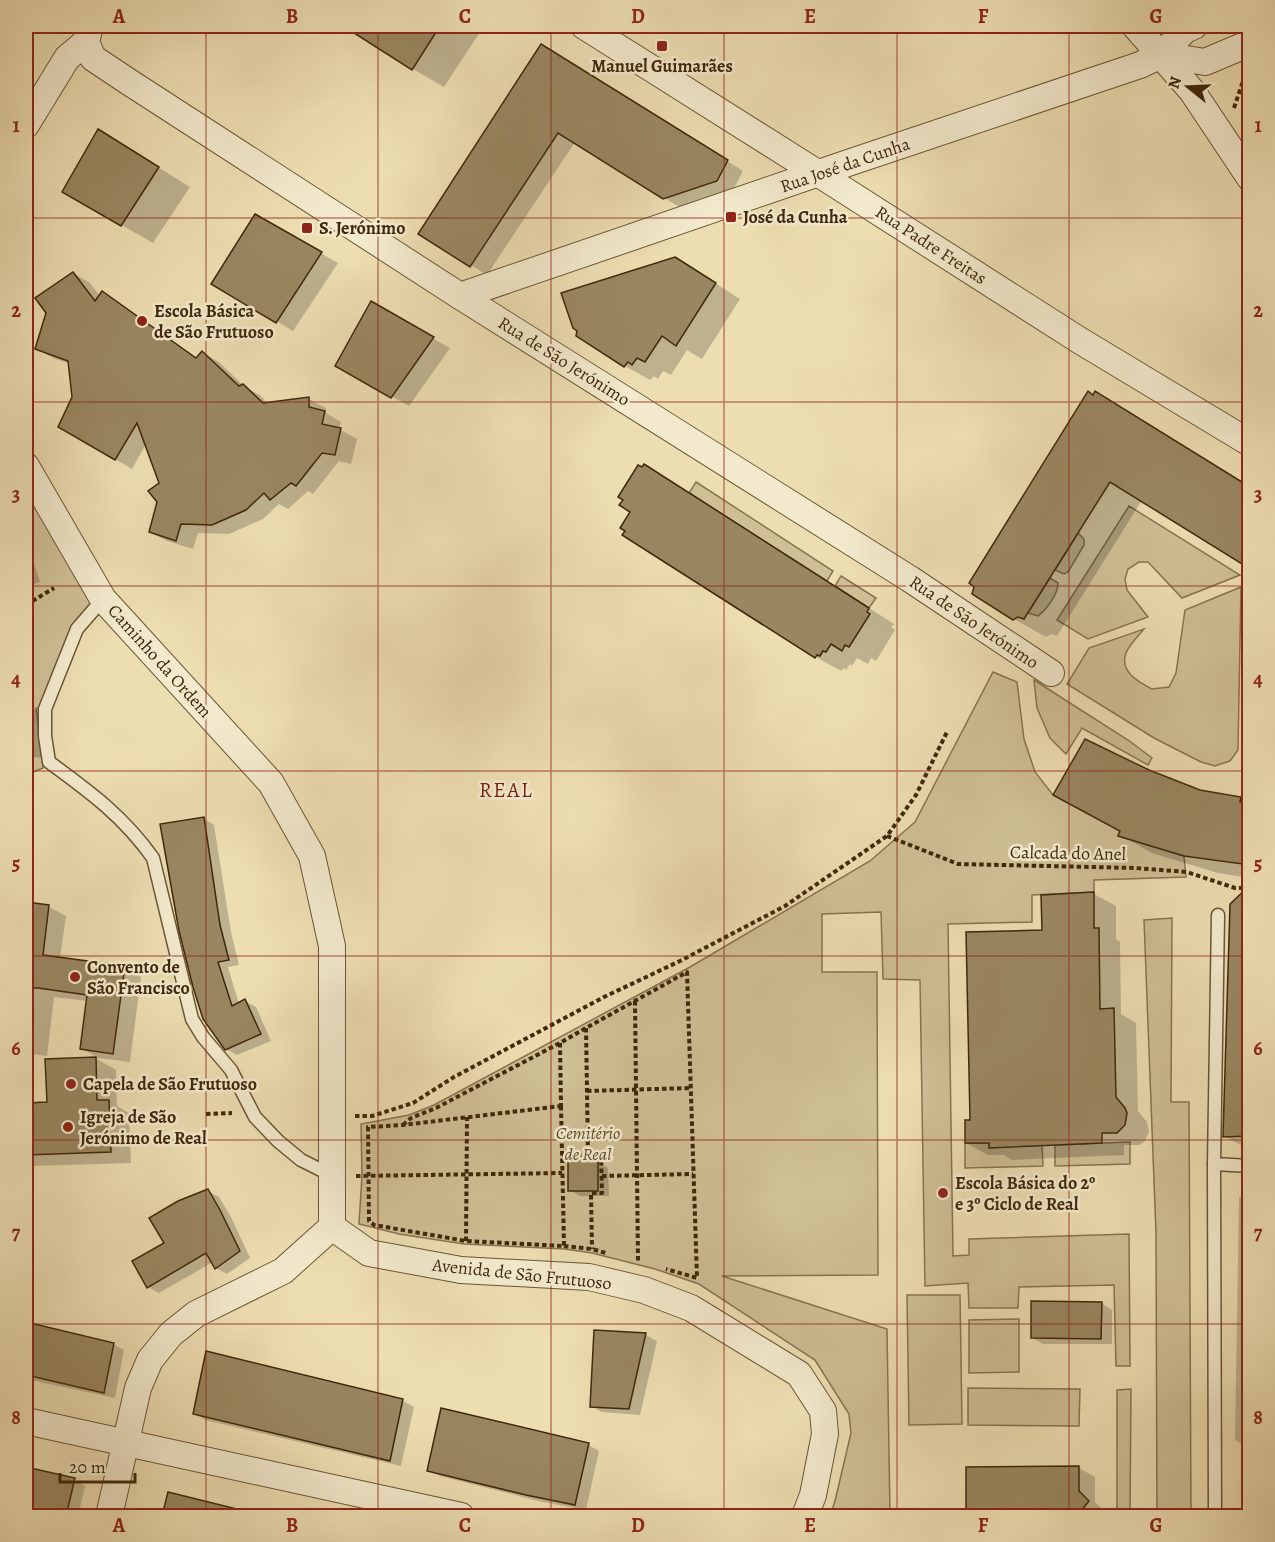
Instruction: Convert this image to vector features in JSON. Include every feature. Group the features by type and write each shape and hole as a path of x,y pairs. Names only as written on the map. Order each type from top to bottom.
{"street":[{"name":"Rua Padre Freitas","path":"584,26 1079,340 1250,443"},
{"path":"1135,26 1192,91 1250,178"},
{"path":"1161,55 1185,30 1194,26"},
{"path":"26,124 67,58 88,34"},
{"name":"Rua de São Jerónimo","path":"88,34 93,58 460,296 910,579 1051,673"},
{"path":"1161,55 1205,62 1250,43"},
{"name":"Rua José da Cunha","path":"460,296 1123,71 1161,55"},
{"path":"26,466 103,599"},
{"name":"Caminho da Ordem","path":"103,599 271,783 312,856 332,946 332,1227"},
{"path":"109,1516 138,1388 150,1360 171,1334 196,1314 283,1271 332,1227"},
{"name":"Avenida de São Frutuoso","path":"332,1227 369,1253 461,1270 589,1277 644,1290 691,1308 799,1374 823,1411 825,1434 813,1496 805,1516"},
{"path":"26,1421 461,1516"}],"lane":[{"name":"Caminho da Ordem","path":"103,599 77,629 45,709 48,762 92,793 125,823 153,858 192,1019 203,1037 231,1070 255,1117 278,1141 301,1160 331,1175"},
{"path":"1215,1516 1214,1164 1218,915"},
{"path":"1214,1164 1250,1166"}],"path":[{"path":"1237,113 1233,107 1243,81 1250,73"},
{"path":"26,605 54,588"},
{"path":"372,1116 413,1103 454,1077 584,1007 680,961 785,906 887,836 916,795 947,732"},
{"name":"Calcada do Anel","path":"887,836 958,864 1135,868 1187,872 1235,888 1250,888"},
{"path":"403,1125 411,1118 436,1108 560,1043 687,972 697,1278 658,1266"},
{"path":"635,1001 638,1261 648,1264"},
{"path":"586,1028 588,1155"},
{"path":"560,1043 564,1246"},
{"path":"587,1091 690,1088"},
{"path":"561,1106 368,1127 369,1221 374,1226 466,1241 564,1246 592,1249 615,1255"},
{"path":"466,1241 467,1117"},
{"path":"562,1155 601,1155 602,1193 591,1193 592,1249"},
{"path":"331,1175 562,1173"},
{"path":"602,1176 693,1174"}],"green space":[{"path":"26,466 103,599 77,629 45,709 36,708 43,768 26,775"},
{"path":"696,482 833,571 827,581 689,493"},
{"path":"1129,506 1240,575 1182,598 1148,562 1139,562 1128,569 1125,579 1127,590 1148,617 1088,639 1057,620"},
{"path":"1078,533 1084,539 1084,545 1068,572 1064,574 1055,570"},
{"path":"841,576 876,598 869,608 835,586"},
{"path":"1050,578 1058,583 1051,601 1038,616 1028,613"},
{"path":"1241,587 1238,750 1230,761 1215,766 1201,762 1154,738 1067,684 1089,648 1144,629 1127,650 1125,666 1132,676 1152,689 1169,687 1176,673 1185,610"},
{"name":"Cemitério de Real","path":"993,672 1017,682 1024,739 1035,772 1053,795 1120,831 1118,836 1184,856 1186,877 1094,880 1094,892 1032,895 1032,922 948,924 953,1256 969,1255 969,1239 1129,1234 1130,1366 1116,1366 1114,1285 1019,1287 1018,1308 969,1308 968,1283 925,1286 920,980 883,979 881,912 822,914 822,972 877,972 878,1275 722,1276 887,1329 890,1516 830,1516 851,1433 849,1414 815,1360 699,1284 655,1269 592,1253 565,1249 464,1244 399,1234 359,1224 362,1176 361,1124 409,1115 434,1105 690,967 870,861 915,822"},
{"path":"1034,680 1128,740 1152,758 1148,765 1082,728 1066,754 1050,738 1037,708"},
{"path":"1172,918 1171,1102 1189,1102 1191,1516 1157,1516 1156,1233 1144,920"},
{"path":"1130,1142 1130,1164 1055,1166 1055,1145"},
{"path":"965,1143 989,1143 989,1148 1042,1145 1043,1166 965,1168"},
{"path":"907,1295 960,1295 962,1424 909,1425"},
{"path":"1019,1319 1019,1372 969,1373 969,1320"},
{"path":"968,1388 1080,1389 1079,1426 968,1425"},
{"path":"1131,1389 1130,1516 1117,1516 1117,1390"}],"building":[{"path":"343,26 440,26 412,70"},
{"path":"541,44 728,160 717,181 663,199 558,133 470,267 418,234"},
{"path":"98,129 159,167 121,226 62,192"},
{"path":"255,214 322,252 276,323 211,284"},
{"path":"675,257 716,283 676,346 662,336 645,362 637,358 632,365 628,362 624,367 576,336 577,331 573,328 561,293"},
{"path":"73,272 95,301 102,291 196,358 202,351 239,386 243,384 263,403 309,397 309,407 325,411 322,424 341,428 335,455 322,453 296,486 291,483 270,500 264,493 246,510 212,525 181,524 176,541 149,532 157,502 148,491 159,483 137,423 115,460 58,427 72,397 68,361 35,349 46,313 35,298"},
{"path":"371,301 434,337 391,398 335,366"},
{"path":"1088,391 1093,395 1095,391 1250,487 1250,569 1110,482 1024,619 1018,617 1013,620 972,594 974,587 969,583"},
{"path":"644,464 869,608 867,612 870,614 849,647 845,645 842,651 831,644 826,652 823,651 815,658 622,535 625,531 620,528 630,512 619,505 623,500 618,497 638,465 642,467"},
{"path":"1085,739 1149,770 1200,790 1241,797 1240,802 1250,804 1250,865 1184,856 1118,836 1120,831 1053,795"},
{"path":"204,817 220,925 229,960 218,962 232,1006 245,999 261,1034 225,1050 203,1019 193,987 179,931 160,824"},
{"path":"1250,885 1250,1136 1223,1137 1230,904"},
{"path":"1094,892 1094,928 1099,928 1100,1009 1114,1008 1116,1097 1127,1113 1125,1125 1117,1133 1102,1133 1102,1143 989,1148 989,1143 965,1143 965,1120 970,1120 966,932 1042,930 1041,895"},
{"name":"Convento de São Francisco","path":"26,902 49,905 43,955 125,966 113,1054 80,1049 87,995 26,988"},
{"name":"Igreja de São Jerónimo de Real","path":"96,1057 97,1100 109,1100 111,1152 26,1155 26,1103 47,1102 45,1059"},
{"path":"568,1160 598,1160 598,1191 568,1191"},
{"path":"208,1189 240,1251 215,1269 206,1253 147,1288 132,1261 164,1243 149,1218 178,1201"},
{"path":"1031,1301 1102,1302 1101,1339 1031,1338"},
{"path":"26,1322 114,1343 104,1393 26,1375"},
{"path":"594,1330 646,1333 629,1409 590,1407"},
{"path":"206,1351 403,1399 390,1461 193,1414"},
{"path":"441,1408 589,1443 575,1505 427,1471"},
{"path":"1079,1466 1079,1491 1089,1501 1077,1516 966,1516 966,1467"},
{"path":"26,1467 75,1478 66,1516 26,1516"},
{"path":"168,1492 237,1509 236,1516 162,1516"}],"place":[{"name":"Manuel Guimarães","path":"662,46"},
{"name":"José da Cunha","path":"731,217"},
{"name":"S. Jerónimo","path":"307,228"},
{"name":"Escola Básica de São Frutuoso","path":"142,321"},
{"name":"Convento de São Francisco","path":"75,977"},
{"name":"Capela de São Frutuoso","path":"71,1084"},
{"name":"Igreja de São Jerónimo de Real","path":"68,1127"},
{"name":"Escola Básica do 2º e 3º Ciclo de Real","path":"943,1193"}],"district":[{"name":"REAL","path":"506,790"}]}
